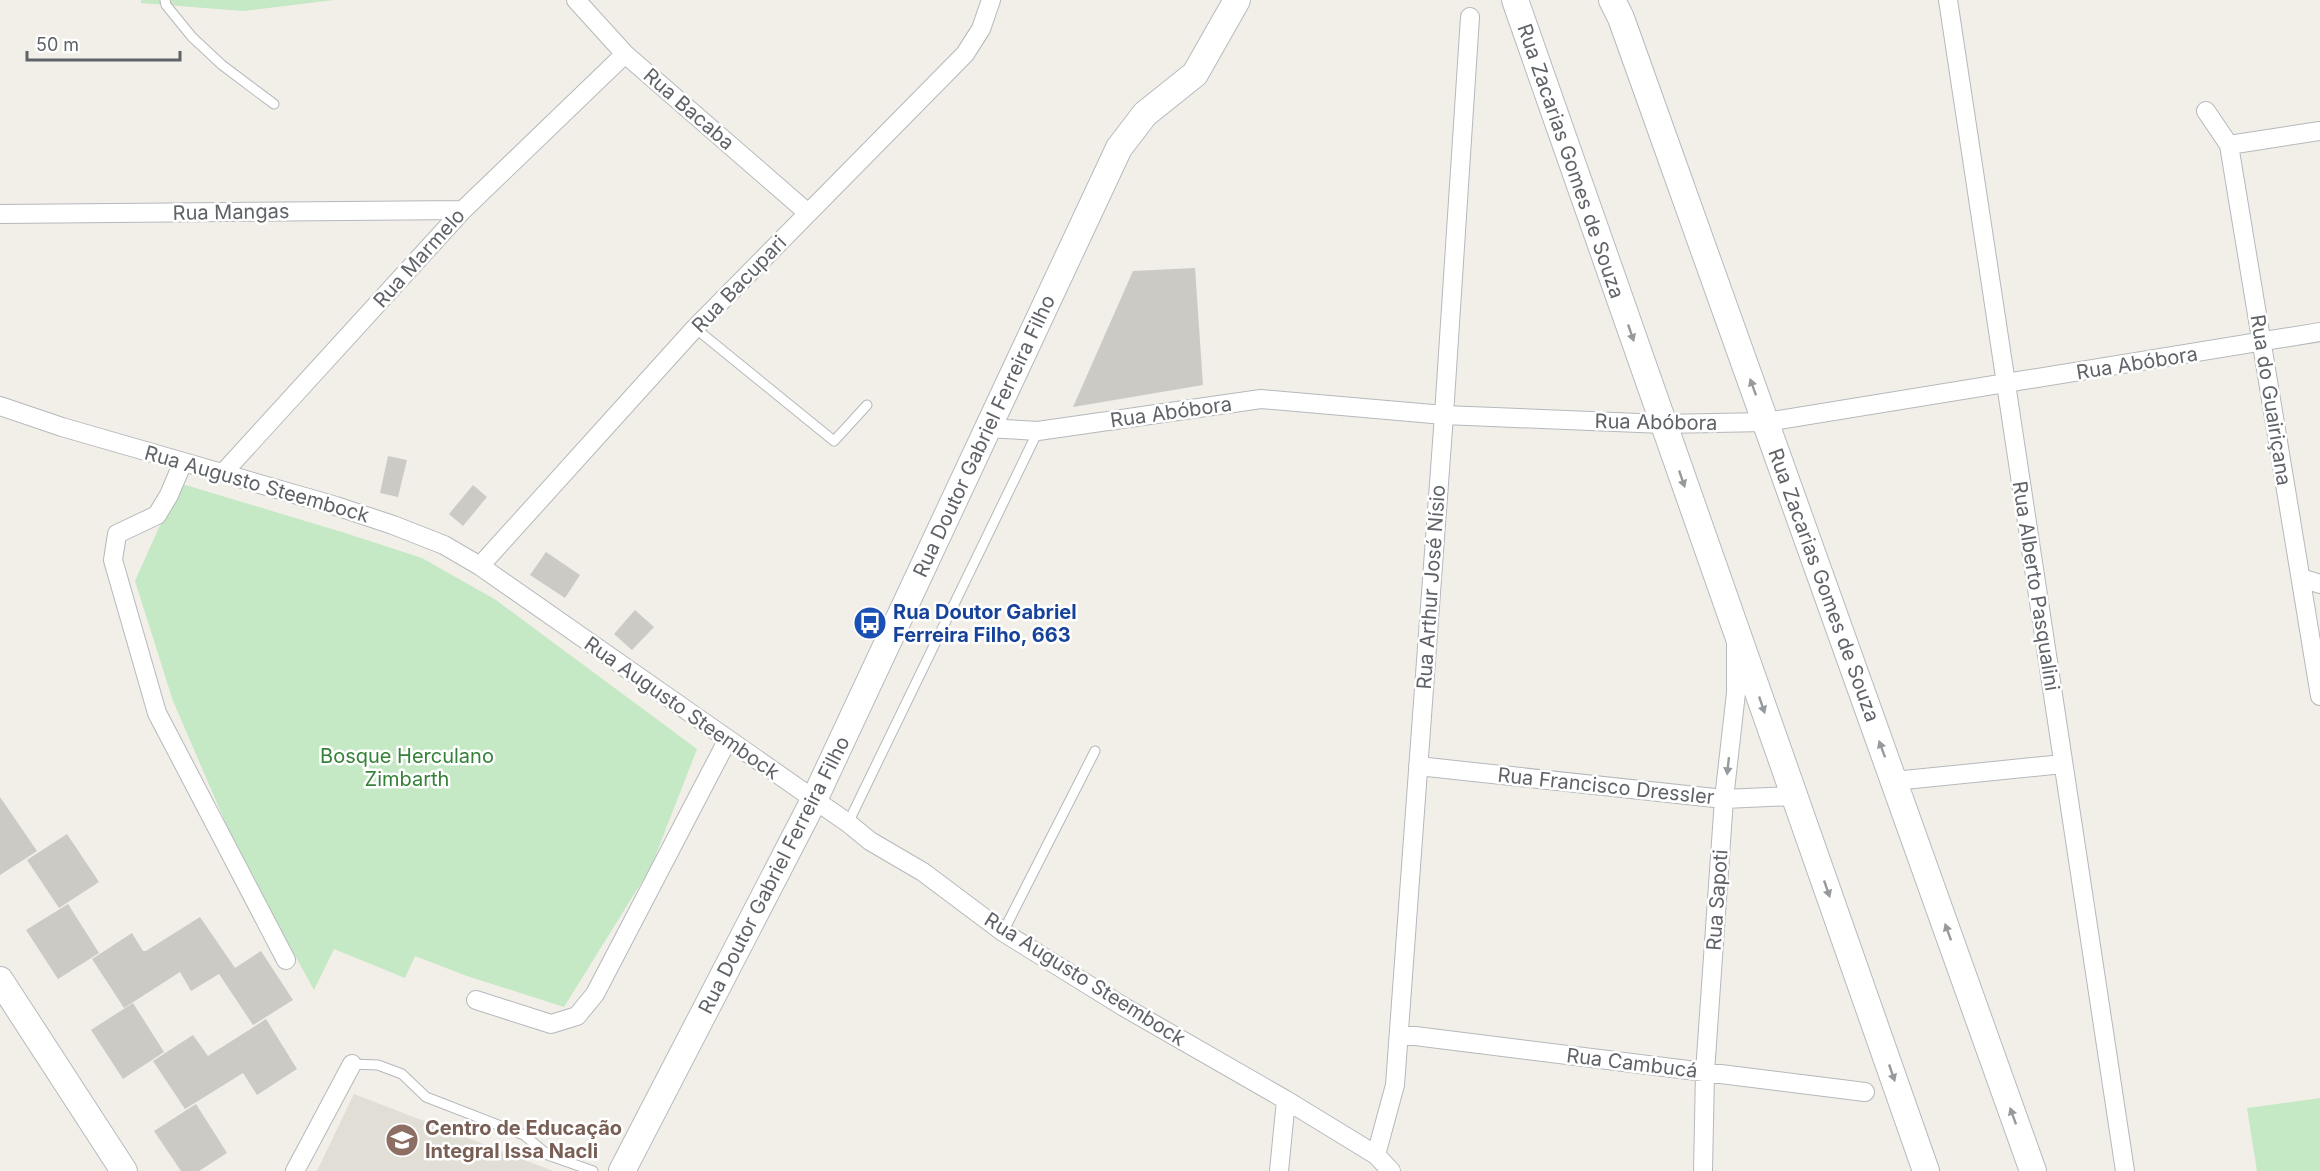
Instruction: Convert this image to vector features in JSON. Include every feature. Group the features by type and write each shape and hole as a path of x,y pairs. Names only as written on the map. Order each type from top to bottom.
{"main road":[{"name":"Rua Zacarias Gomes de Souza","path":"1515,0 1926,1171"},
{"name":"Rua Zacarias Gomes de Souza","path":"1612,0 1621,18 2033,1171"},
{"name":"Rua Doutor Gabriel Ferreira Filho","path":"622,1171 814,800 1119,148 1145,114 1195,74 1233,5"},
{"path":"0,980 124,1171"}],"street":[{"name":"Rua Bacaba","path":"576,0 625,54 808,213"},
{"name":"Rua Bacupari","path":"480,566 695,328 965,54 981,29 991,0"},
{"name":"Rua Alberto Pasqualini","path":"1948,0 2004,385 2125,1171"},
{"name":"Rua Arthur José Nísio","path":"1376,1155 1395,1086 1444,416 1470,17"},
{"name":"Rua Marmelo","path":"223,473 463,210 625,54"},
{"name":"Rua do Guairiçana","path":"2206,111 2229,145 2320,696"},
{"path":"2229,145 2320,131"},
{"name":"Rua Mangas","path":"0,214 463,210"},
{"name":"Rua Abóbora","path":"987,428 1038,431 1261,399 1444,416 1663,424 1766,423 2320,332"},
{"name":"Rua Augusto Steembock","path":"0,406 62,427 393,525 444,545 480,566 727,741 848,823 870,841 923,872 1003,932 1376,1155 1391,1171"},
{"path":"183,462 170,495 157,515 117,534 113,560 157,713 286,960"},
{"path":"2301,578 2320,584"},
{"name":"Rua Sapoti","path":"1703,1171 1706,1072 1724,799 1736,693 1736,630"},
{"path":"476,1000 551,1024 578,1016 595,994 727,741"},
{"path":"1894,781 2063,764"},
{"name":"Rua Francisco Dressler","path":"1418,766 1724,799 1794,795"},
{"name":"Rua Cambucá","path":"1398,1034 1865,1092"},
{"path":"295,1171 352,1064"},
{"path":"1280,1171 1286,1100"}],"lane":[{"path":"165,0 166,5 192,37 222,65 274,104"},
{"path":"695,328 834,441 867,405"},
{"path":"848,823 1038,431"},
{"path":"1003,932 1095,751"},
{"path":"352,1064 378,1065 402,1074 426,1096 524,1135 548,1155 593,1171"}],"shaded area":[{"name":"Centro de Educação Integral Issa Nacli","path":"354,1094 553,1171 317,1171"}],"green space":[{"path":"141,0 334,0 243,11 141,3"},
{"name":"Bosque Herculano Zimbarth","path":"179,483 422,558 496,600 697,749 651,867 564,1007 467,976 415,956 405,978 334,949 314,990 239,854 173,701 135,581"},
{"path":"2320,1098 2320,1171 2257,1171 2247,1108"}],"building":[{"path":"1195,268 1203,385 1073,407 1133,271"},
{"path":"388,456 407,460 398,497 380,493"},
{"path":"473,485 487,497 463,526 449,514"},
{"path":"546,552 580,575 565,598 530,575"},
{"path":"635,610 654,627 632,650 614,634"},
{"path":"0,797 37,851 0,875"},
{"path":"67,834 99,882 59,908 27,860"},
{"path":"68,904 99,953 58,979 26,930"},
{"path":"200,917 235,968 261,951 293,1000 253,1025 219,974 191,991 180,972 124,1008 92,959 132,933 143,951 146,951"},
{"path":"133,1003 164,1052 123,1079 91,1030"},
{"path":"266,1019 297,1069 257,1095 243,1073 185,1109 153,1061 193,1035 208,1056"},
{"path":"196,1104 227,1153 199,1171 181,1171 154,1131"}],"place":[{"name":"Rua Doutor Gabriel Ferreira Filho, 663","path":"870,623"},
{"name":"Centro de Educação Integral Issa Nacli","path":"402,1140"}]}
